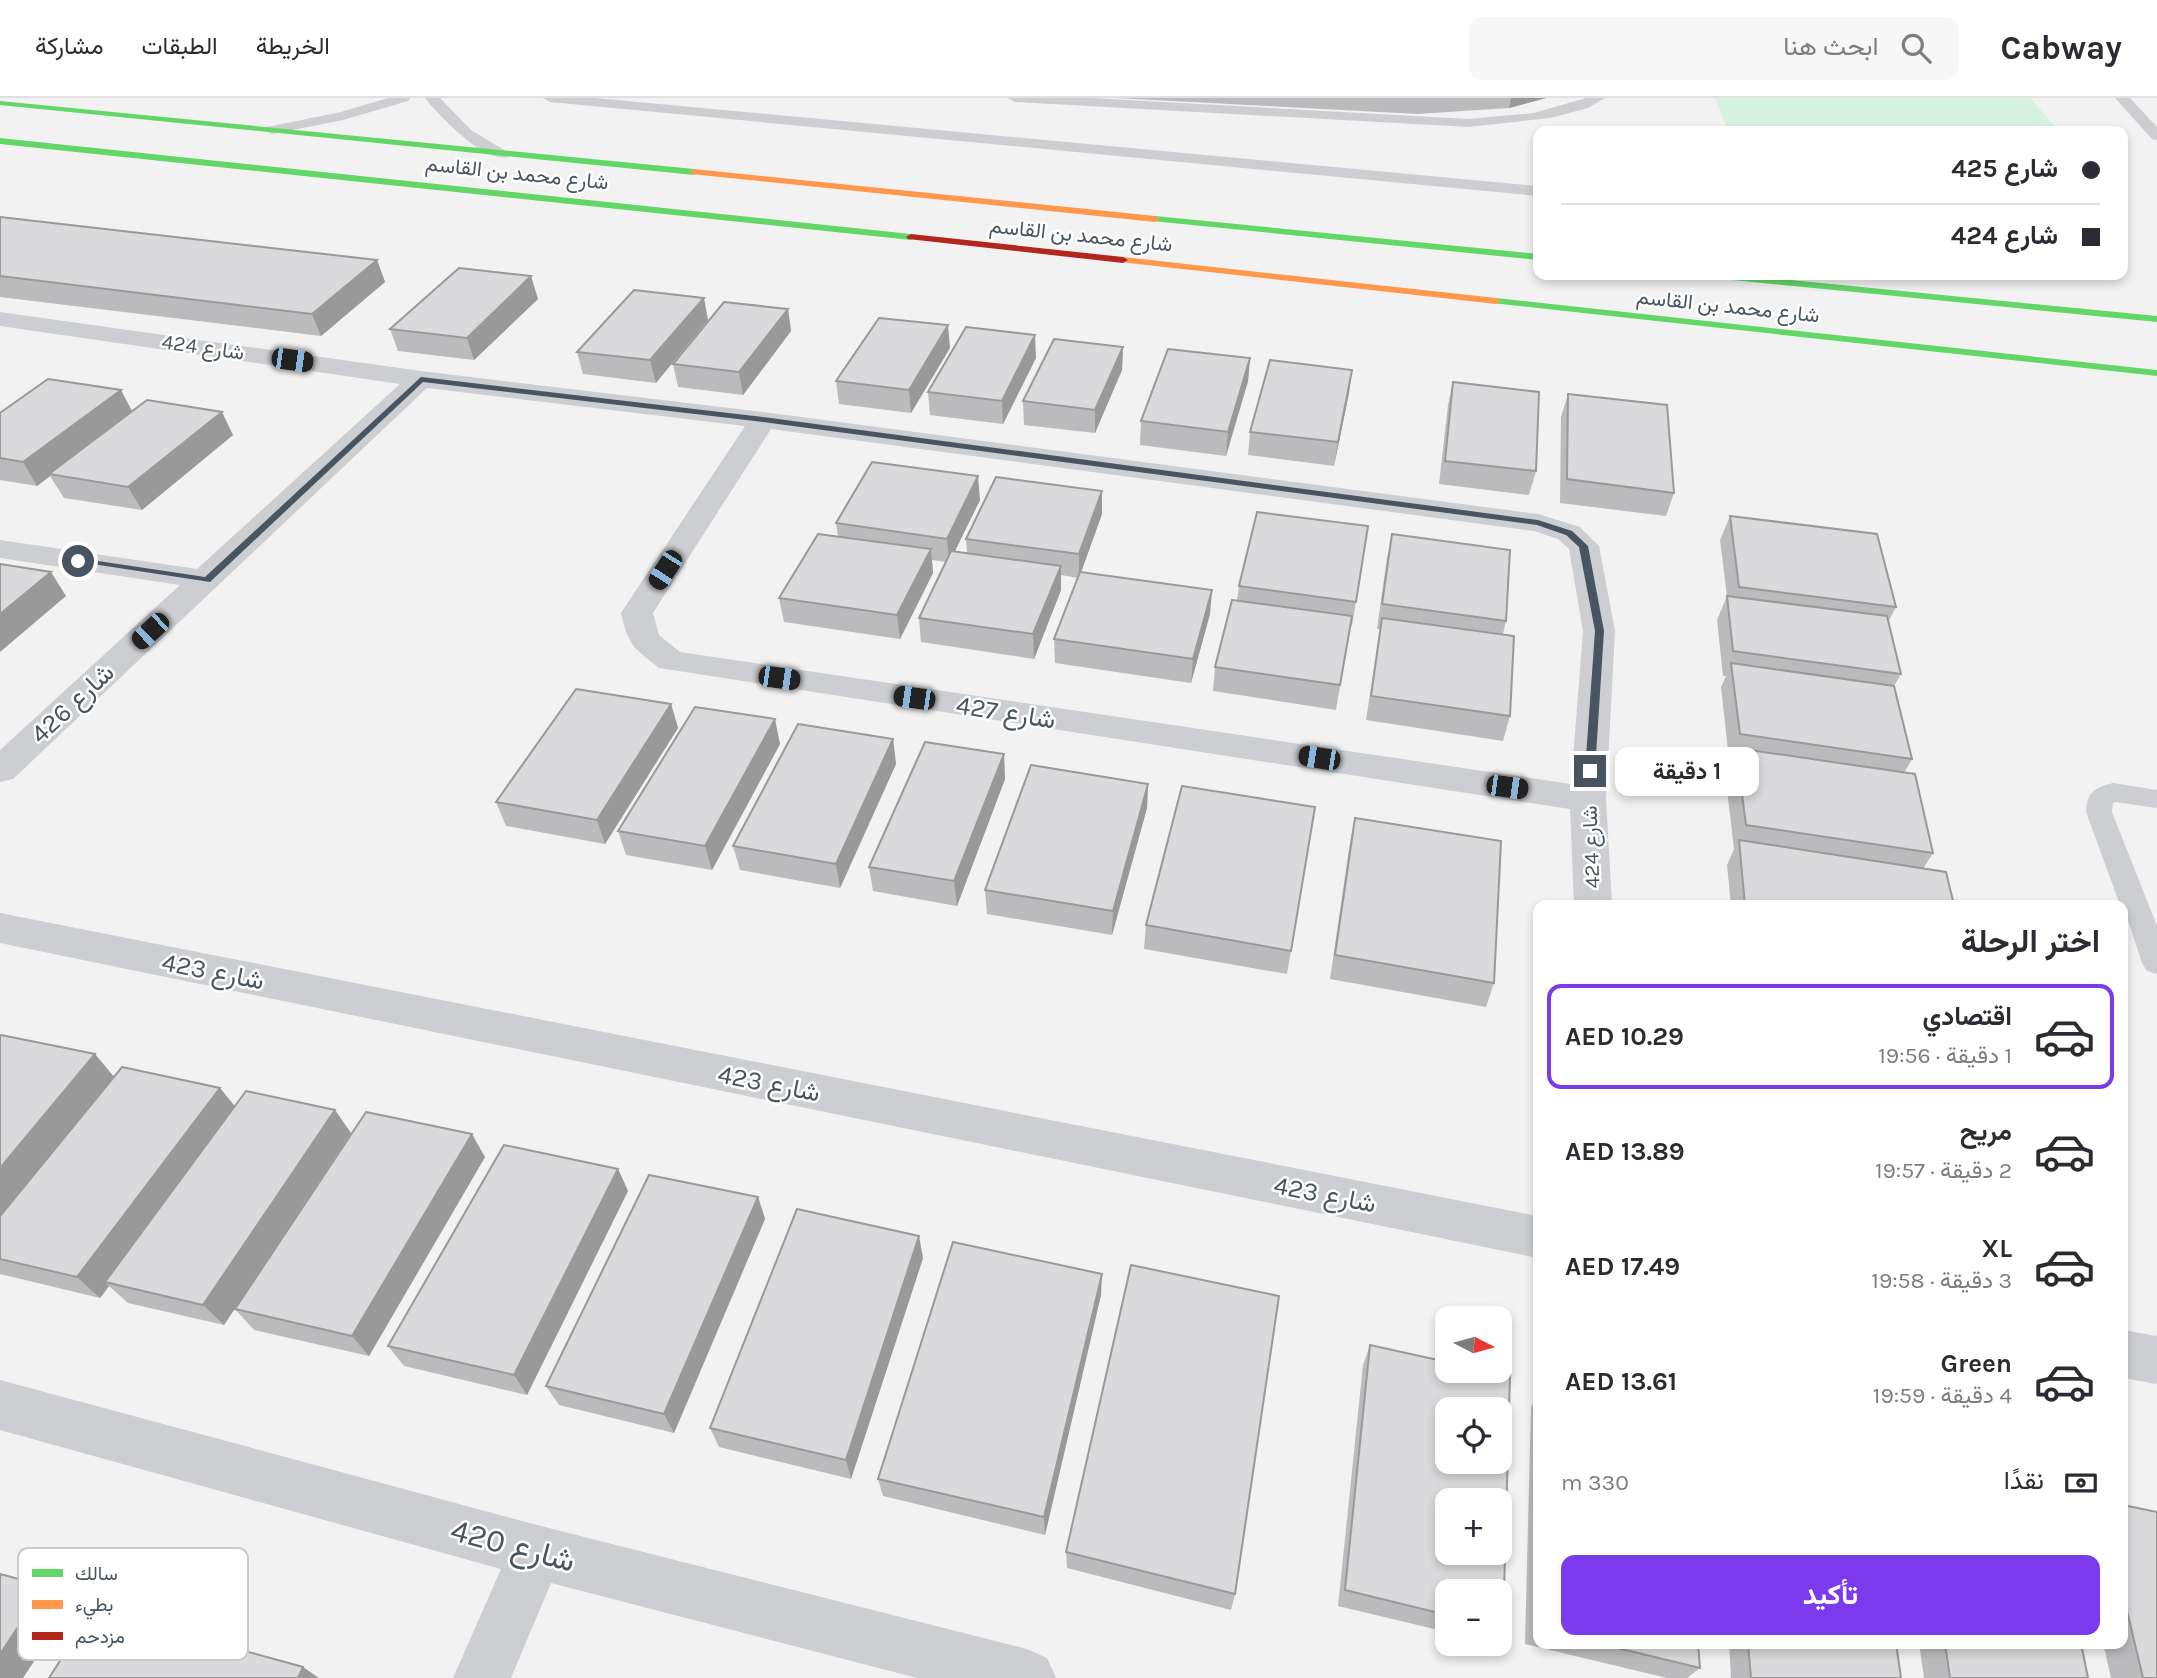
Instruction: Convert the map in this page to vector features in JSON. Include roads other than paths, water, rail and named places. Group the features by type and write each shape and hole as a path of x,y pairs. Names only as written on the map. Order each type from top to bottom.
{"main road":[{"name":"شارع محمد بن القاسم","path":"0,103 1533,257"},
{"name":"شارع محمد بن القاسم","path":"0,141 459,188 2157,373"},
{"name":"شارع محمد بن القاسم","path":"1763,280 2157,319"}],"street":[{"name":"شارع 424","path":"0,319 421,379 763,420 1538,523 1569,533 1584,546 1599,631 1588,799 1593,900"},
{"name":"شارع 426","path":"0,770 421,379"},
{"name":"شارع 427","path":"763,420 637,613 644,640 671,662 1588,799"},
{"path":"0,549 207,580"},
{"name":"شارع 423","path":"0,928 1533,1236"},
{"path":"2128,1355 2157,1360"},
{"name":"شارع 420","path":"0,1405 537,1552 1027,1678"},
{"path":"482,1678 537,1552"}],"lane":[{"path":"272,130 343,116 403,98"},
{"path":"432,98 466,133 503,154"},
{"path":"550,98 1533,191"},
{"path":"1015,98 1443,123 1492,122 1537,117 1575,108 1598,98"},
{"path":"2122,98 2157,136"},
{"path":"2157,799 2113,792 2100,798 2099,812 2147,910 2157,962"}]}
